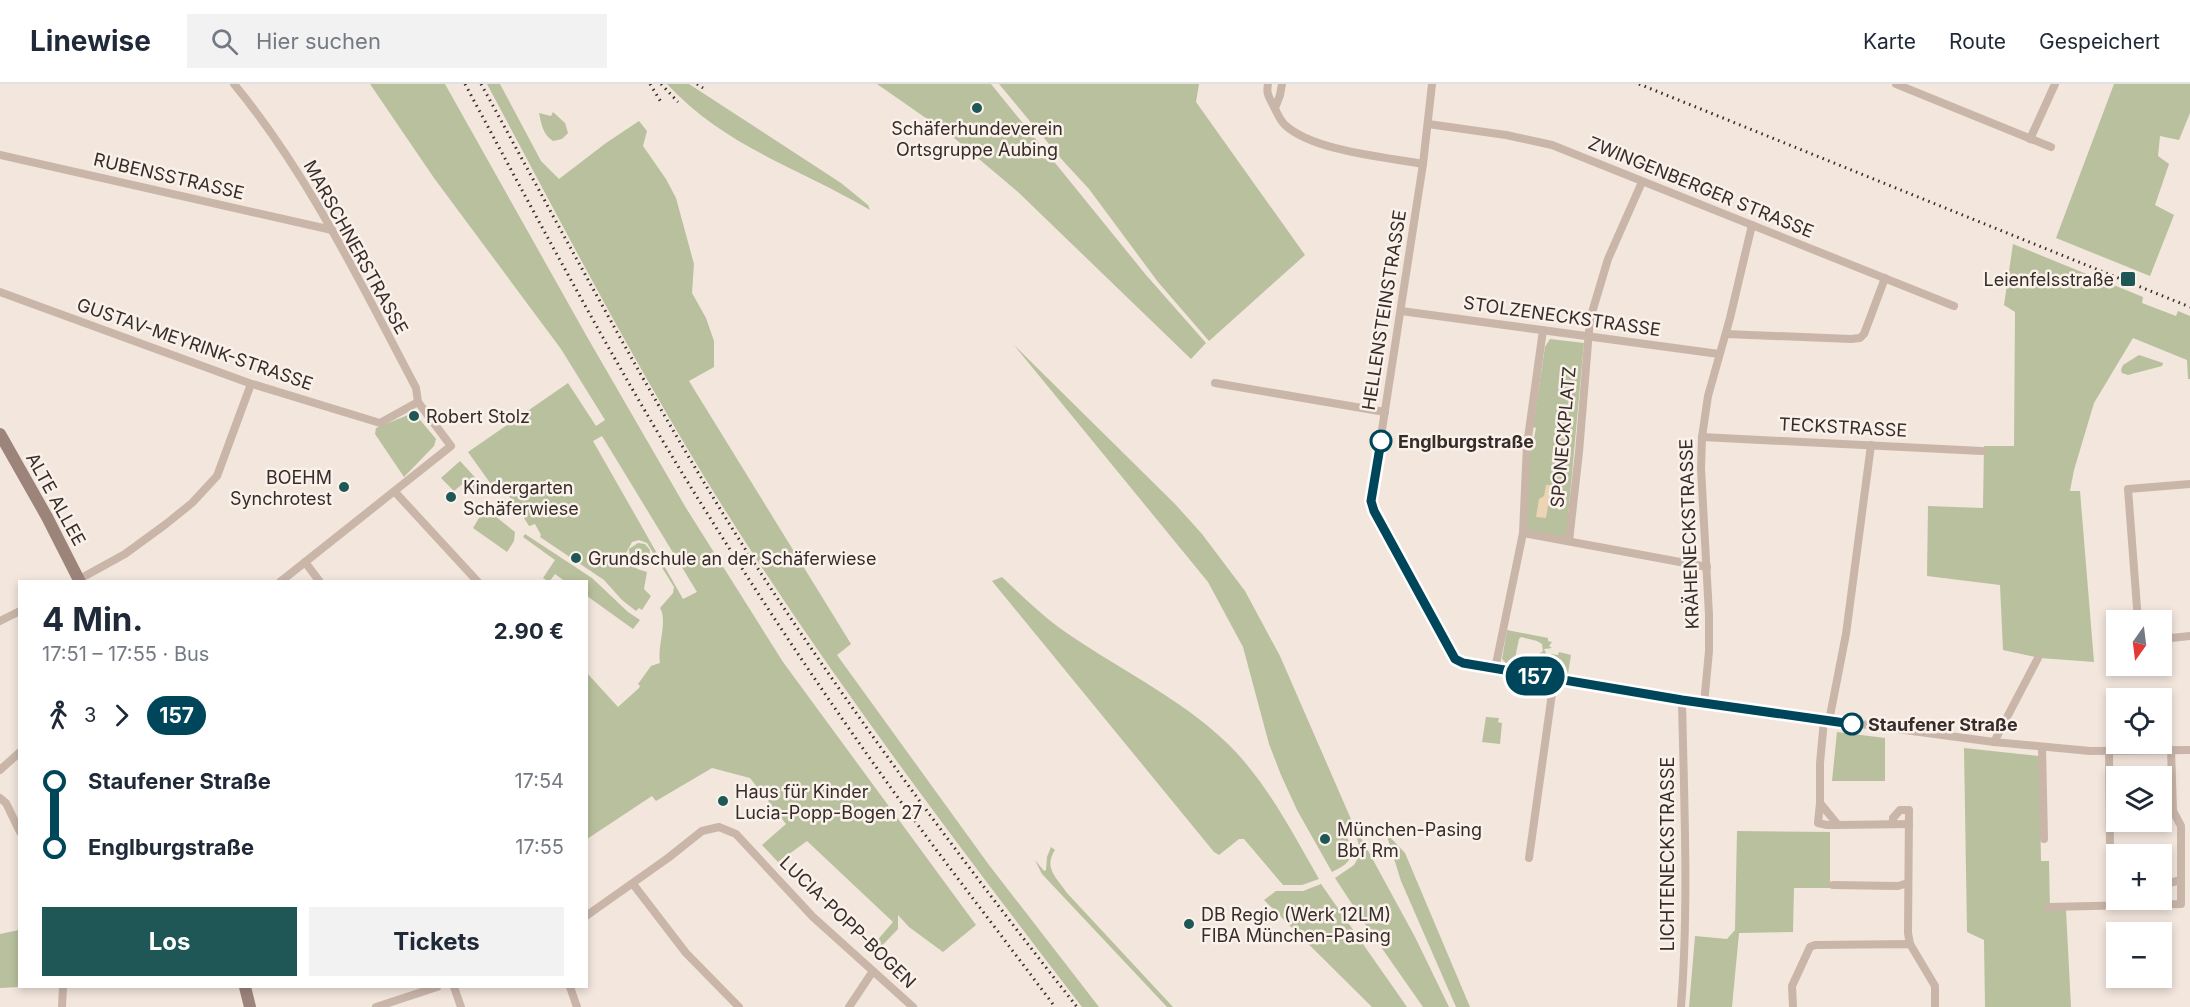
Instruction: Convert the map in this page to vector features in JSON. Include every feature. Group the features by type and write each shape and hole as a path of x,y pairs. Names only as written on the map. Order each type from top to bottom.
{"street":[{"name":"MARSCHNERSTRASSE","path":"234,84 287,158 332,230 416,388 418,402 451,446 394,492"},
{"path":"1268,84 1266,94 1279,117 1286,126 1309,140 1346,150 1423,164"},
{"path":"1275,108 1281,95 1282,84"},
{"name":"HELLENSTEINSTRASSE","path":"1432,84 1423,164 1371,501 1374,511 1455,659 1463,663 1554,680 1704,704 1994,742 2106,751"},
{"path":"1896,84 2051,147"},
{"path":"2030,139 2055,84"},
{"name":"ZWINGENBERGER STRASSE","path":"1428,124 1506,135 1552,146 1954,306"},
{"name":"RUBENSSTRASSE","path":"0,155 332,230"},
{"name":"SPONECKPLATZ","path":"1569,541 1590,319 1608,259 1642,182"},
{"name":"KRÄHENECKSTRASSE","path":"1704,704 1708,651 1707,567 1701,468 1702,437 1708,396 1726,334 1752,225"},
{"path":"1726,334 1860,338 1864,334 1885,278"},
{"name":"GUSTAV-MEYRINK-STRASSE","path":"0,292 251,384 380,423 418,402"},
{"name":"STOLZENECKSTRASSE","path":"1401,311 1719,354"},
{"name":"SPONECKPLATZ","path":"1494,669 1523,533 1527,445 1543,330"},
{"path":"1215,383 1385,412"},
{"path":"80,580 125,554 166,524 192,503 218,476 251,384"},
{"name":"ALTE ALLEE","path":"0,434 47,517 78,580"},
{"name":"TECKSTRASSE","path":"1702,437 1982,450"},
{"path":"1872,445 1846,634 1820,763 1818,823 1826,825 1909,824"},
{"path":"2137,610 2128,489 2190,484"},
{"path":"282,580 394,492 476,580"},
{"path":"1523,533 1707,567"},
{"path":"305,562 318,580"},
{"path":"0,621 18,612"},
{"path":"2172,638 2190,636"},
{"path":"1994,742 2038,658"},
{"path":"1529,858 1554,680"},
{"name":"LICHTENECKSTRASSE","path":"1681,1007 1686,865 1682,700"},
{"path":"2042,747 2044,839"},
{"name":"HELLENSTEINSTRASSE","path":"2172,750 2190,750"},
{"path":"0,770 18,754"},
{"path":"2109,754 2110,844"},
{"path":"2171,754 2173,810 2181,826 2181,904 2172,904"},
{"path":"0,798 6,803 18,828"},
{"path":"1820,803 1838,825"},
{"path":"1893,824 1893,818 1900,810 1909,810 1910,944 1935,986 1935,1007"},
{"name":"LUCIA-POPP-BOGEN","path":"588,915 633,884 702,831 719,827 736,834 813,917 913,1007"},
{"path":"2172,882 2181,880"},
{"path":"1833,885 1898,886 1908,883"},
{"path":"633,884 686,953 739,1007"},
{"path":"2048,907 2106,906"},
{"path":"1793,1007 1792,986 1810,947 1815,945 1910,944"},
{"path":"849,1007 873,971"},
{"path":"62,1007 63,988"},
{"path":"245,988 250,1007"},
{"path":"376,1007 434,988"},
{"path":"454,988 461,1007"},
{"path":"570,988 577,1007"}],"green space":[{"path":"370,84 445,84 686,508 783,662 976,925 943,952 909,927 898,915 898,929 874,954 869,950 893,922 807,841 778,862 762,845 786,824 750,778 712,768 656,801 652,796 588,838 588,674 618,707 639,688 638,684 651,666 660,663 663,620 660,608 673,593 674,587 647,543 639,540 632,542 625,555 633,566 647,572 644,589 651,596 642,610 639,608 636,611 622,600 604,580 540,537 535,524 529,526 525,516 505,489 498,494 468,452 568,383 596,426 605,420 561,349 434,178","holes":["602,436 697,592 683,599 593,441"]},
{"path":"487,84 500,84 541,161 559,179 639,121 647,131 643,146 676,198 694,264 692,293 706,318 714,341 714,367 689,381 851,644 837,655 989,865 1099,1007 1082,1007 875,731 757,560 720,503 650,385"},
{"path":"667,84 689,84 841,183 868,205 870,210 738,140 689,106"},
{"path":"877,84 991,84 1146,275 1206,343 1191,359 1018,192 953,137"},
{"path":"999,84 1199,84 1196,102 1305,255 1209,341 1158,282 1089,189"},
{"path":"2114,84 2190,84 2190,113 2179,140 2160,136 2158,156 2169,164 2155,205 2174,215 2150,276 2056,238"},
{"path":"553,112 565,123 568,133 562,139 553,141 545,132 539,113 551,116"},
{"path":"2013,244 2143,297 2142,303 2176,316 2178,311 2190,316 2190,379 2188,379 2187,360 2133,338 2094,403 2074,470 2070,491 2080,491 2094,662 2040,658 2003,650 2000,585 1927,576 1928,506 1983,508 1984,446 2014,446 2015,312 2004,305"},
{"path":"1550,339 1584,343 1566,539 1526,531 1531,438 1534,438 1536,428 1533,427 1545,347"},
{"path":"1014,345 1175,504 1202,534 1245,591 1280,656 1354,826 1344,831 1350,845 1351,856 1340,868 1332,872 1297,810 1269,744 1243,647 1208,582"},
{"path":"2139,355 2163,363 2162,366 2128,375 2122,373 2123,365"},
{"path":"408,415 416,415 436,439 434,446 404,477 375,434 376,428"},
{"path":"460,461 483,486 477,493 466,481 454,491 441,478"},
{"path":"485,508 515,532 514,541 507,552 473,528"},
{"path":"525,534 592,578 628,612 640,620 633,629 588,597 588,580 563,580 555,574 550,580 543,578 555,560 523,537"},
{"path":"638,543 645,544 650,550 648,566 634,564 630,560 629,549"},
{"path":"1002,577 1057,626 1166,695 1227,743 1266,790 1319,879 1302,885 1283,885 1244,839 1239,839 1219,855 1214,852 992,581"},
{"path":"1507,630 1548,638 1548,641 1552,642 1549,646 1552,648 1544,649 1546,653 1543,670 1527,667 1528,661 1537,663 1539,654 1543,651 1542,644 1537,641 1521,637 1519,639 1515,658 1524,660 1522,666 1506,663 1502,659"},
{"path":"1559,652 1571,655 1568,674 1548,670 1551,654 1558,655"},
{"path":"1486,717 1499,718 1498,722 1502,723 1500,744 1482,742"},
{"path":"1837,732 1885,738 1885,781 1832,781"},
{"path":"1964,748 2039,756 2041,861 2049,861 2050,910 2066,910 2071,1007 1985,1007 1984,940 1967,932"},
{"path":"1737,831 1830,832 1830,888 1794,888 1793,932 1739,933 1732,1007 1689,1007 1695,936 1727,939 1735,930"},
{"path":"1386,833 1405,853 1470,1007 1456,1007 1401,881"},
{"path":"1360,836 1415,937 1449,1007 1423,1007 1335,878 1354,865 1361,853 1357,838"},
{"path":"1051,847 1055,850 1050,862 1051,868 1067,893 1173,1007 1167,1007 1042,874 1035,860 1044,871 1046,870"},
{"path":"1321,884 1407,1007 1372,1007 1264,900 1276,891 1303,891"},
{"path":"18,930 18,987 0,988 0,934"}],"sand":[{"path":"1546,485 1552,485 1553,500 1548,506 1546,518 1536,517 1539,499 1544,496"}],"railway":[{"path":"465,84 615,359 734,556 872,761 935,849 1055,1007"},
{"path":"481,84 678,440 749,555 827,671 908,785 1077,1007"},
{"path":"650,84 661,102"},
{"path":"661,84 678,102"},
{"path":"697,84 703,88"},
{"path":"1639,84 2190,307"}],"bus line":[{"name":"157","path":"1381,441 1371,501 1374,511 1455,659 1463,663 1592,686 1852,724"}],"place":[{"name":"Schäferhundeverein Ortsgruppe Aubing","path":"977,108"},
{"name":"Leienfelsstraße","path":"2128,279"},
{"name":"Robert Stolz","path":"414,416"},
{"name":"Englburgstraße","path":"1381,441"},
{"name":"BOEHM Synchrotest","path":"344,487"},
{"name":"Kindergarten Schäferwiese","path":"451,497"},
{"name":"Grundschule an der Schäferwiese","path":"576,558"},
{"name":"Staufener Straße","path":"1852,724"},
{"name":"Haus für Kinder Lucia-Popp-Bogen 27","path":"723,801"},
{"name":"München-Pasing Bbf Rm","path":"1325,839"},
{"name":"DB Regio (Werk 12LM) FIBA München-Pasing","path":"1189,924"}]}
